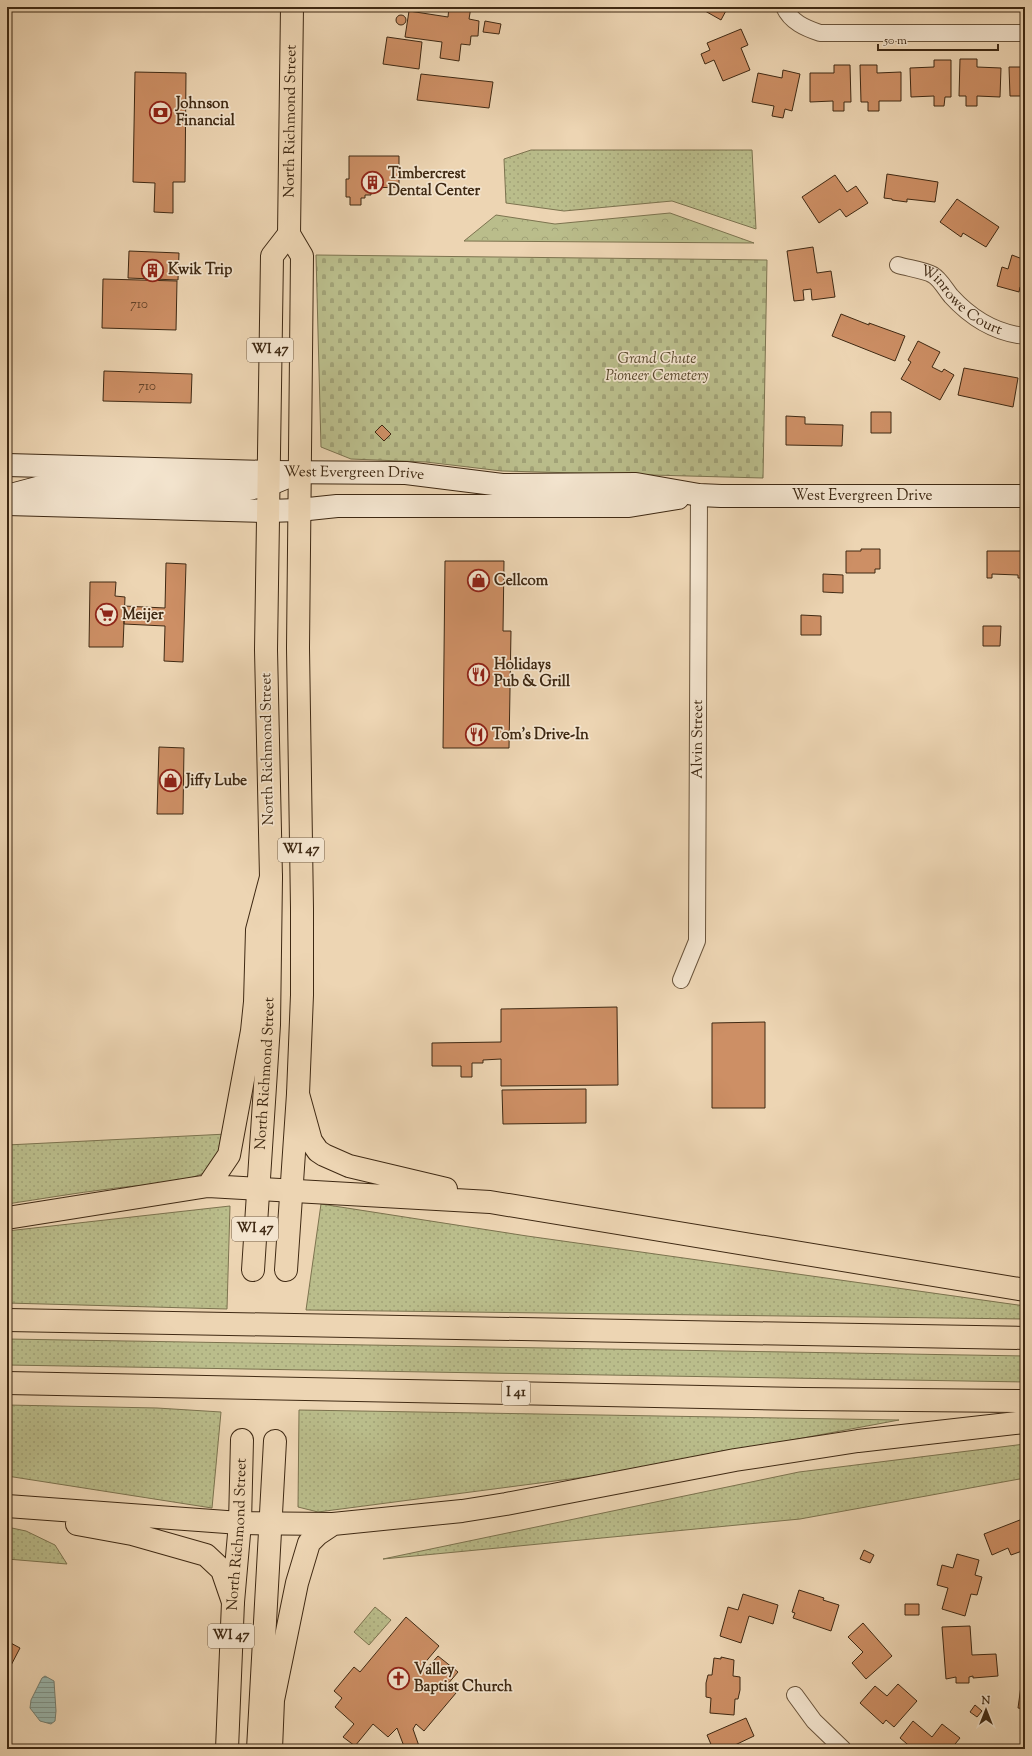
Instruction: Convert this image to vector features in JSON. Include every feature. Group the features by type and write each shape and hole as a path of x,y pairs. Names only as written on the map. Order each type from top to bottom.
{"main road":[{"name":"North Richmond Street","path":"286,1270 298,1094 302,995 298,692 302,256 289,234 292,7"},
{"name":"North Richmond Street","path":"253,1270 269,1024 271,877 266,650 272,256 289,234"},
{"path":"208,1186 229,1156 252,1031 255,1002 257,930 271,877"},
{"path":"298,1094 311,1141 318,1151 324,1156 349,1166 457,1191 490,1202"},
{"path":"7,1218 208,1186 292,1189 490,1202 1025,1290"},
{"path":"7,1320 1025,1338"},
{"name":"I 41","path":"7,1384 803,1399 1025,1401"},
{"path":"11,1506 240,1523 333,1524 462,1511 735,1460 858,1441 1025,1422"},
{"name":"North Richmond Street","path":"227,1749 232,1602 240,1523 242,1440"},
{"name":"WI 47","path":"258,1749 275,1441"},
{"path":"11,1506 66,1522 132,1534 206,1555 222,1570 232,1602"},
{"path":"271,1749 273,1700 296,1583 309,1543 318,1534 333,1524"}],"street":[{"path":"784,7 793,20 805,28 820,33 1025,34"},
{"name":"Winrowe Court","path":"898,265 934,275 960,306 971,316 986,325 1002,332 1025,336"},
{"name":"West Evergreen Drive","path":"13,468 268,479 299,472 406,473 502,485 636,484 699,495"},
{"path":"7,496 41,487 234,492 268,479"},
{"path":"299,504 335,493 531,493 559,485"},
{"name":"West Evergreen Drive","path":"7,504 268,511 299,504 337,506 629,506 699,495 1025,496"},
{"name":"Alvin Street","path":"681,980 697,941 699,495"},
{"path":"795,1695 814,1721 843,1749"}],"green space":[{"path":"531,150 752,150 756,229 672,201 564,211 506,203 504,159"},
{"path":"670,213 754,243 464,241 496,215 555,224"},
{"name":"Grand Chute Pioneer Cemetery","path":"316,255 767,260 763,478 502,471 426,462 351,459 321,447"},
{"path":"227,1134 222,1150 215,1164 207,1171 187,1179 7,1204 7,1145"},
{"path":"321,1204 527,1236 1025,1306 1025,1319 306,1310"},
{"path":"230,1206 227,1309 7,1303 7,1231"},
{"path":"7,1339 1025,1356 1025,1382 7,1365"},
{"path":"7,1405 157,1408 221,1412 212,1508 7,1476"},
{"path":"299,1410 899,1420 616,1473 318,1512 298,1507"},
{"path":"1025,1444 1025,1478 800,1519 383,1559 799,1472"},
{"path":"7,1527 26,1531 55,1545 67,1564 7,1559"},
{"path":"375,1607 391,1620 369,1645 354,1632"}],"water":[{"path":"45,1676 54,1681 56,1711 55,1721 51,1724 40,1721 30,1708 31,1700 42,1678"}],"building":[{"path":"449,7 471,7 469,19 479,21 478,36 471,36 470,45 461,44 459,61 440,58 442,42 405,37 409,11 448,17"},
{"path":"698,7 728,7 721,20"},
{"path":"874,7 888,7 888,9 874,9"},
{"path":"917,7 930,7 930,9 917,9"},
{"path":"957,7 971,7 971,9 957,9"},
{"path":"1008,7 1022,7 1022,9 1008,9"},
{"path":"399,15 403,15 405,16 405,24 399,25 396,22 396,18"},
{"path":"485,21 501,24 499,34 483,32"},
{"path":"741,29 748,45 741,48 750,70 723,81 714,60 705,64 701,54 710,50 707,43"},
{"path":"387,37 422,42 419,69 383,64"},
{"path":"960,59 977,59 977,67 1001,68 1000,97 977,96 977,106 966,106 966,96 959,96"},
{"path":"934,60 951,60 951,97 945,97 944,106 934,106 934,96 911,97 910,68 934,67"},
{"path":"834,65 850,65 851,102 844,102 844,111 833,111 833,101 810,102 810,73 834,73"},
{"path":"860,65 877,65 877,73 901,72 901,101 879,101 879,111 868,111 868,102 861,102"},
{"path":"1009,67 1025,67 1025,96 1010,96"},
{"path":"783,70 800,74 792,111 785,109 783,118 772,116 774,106 752,102 758,73 782,78"},
{"name":"Johnson Financial","path":"135,72 186,73 185,182 173,182 173,213 154,212 155,183 133,182"},
{"path":"421,74 493,82 489,108 417,100"},
{"name":"Timbercrest Dental Center","path":"349,156 399,156 399,187 371,188 371,195 365,195 365,198 361,198 361,205 350,205 350,197 346,197 346,179 349,179"},
{"path":"887,174 938,182 935,202 907,199 907,202 884,198"},
{"path":"835,175 847,192 856,186 868,203 846,217 840,209 819,223 802,197"},
{"path":"957,199 999,227 986,247 963,233 961,237 940,222"},
{"path":"813,247 817,273 831,271 835,297 812,300 811,289 803,290 804,300 794,301 787,251"},
{"name":"Kwik Trip","path":"129,251 179,253 178,280 128,278"},
{"path":"1012,255 1025,260 1025,288 1020,287 1019,292 997,286 1002,267 1008,269"},
{"name":"Kwik Trip","path":"103,279 177,281 176,330 102,328"},
{"path":"841,314 869,325 869,323 905,336 895,361 832,336"},
{"path":"918,341 940,352 932,367 942,372 944,369 954,375 940,400 901,379 911,362 908,360"},
{"path":"964,368 1018,378 1013,407 958,395"},
{"path":"104,371 192,374 191,403 103,401"},
{"path":"871,412 891,412 891,433 871,433"},
{"path":"786,416 805,417 805,424 843,425 842,446 786,445"},
{"path":"382,425 391,434 384,441 375,432"},
{"path":"861,549 880,549 880,569 875,569 875,573 846,573 846,551 861,551"},
{"path":"987,551 1025,551 1025,578 1018,578 1018,575 992,574 992,578 987,578"},
{"path":"445,561 504,561 503,631 511,631 509,748 443,748"},
{"name":"Meijer","path":"166,563 186,564 183,662 164,661 165,626 124,624 124,606 165,608"},
{"path":"823,574 843,575 843,593 823,592"},
{"name":"Meijer","path":"90,582 116,582 115,596 125,597 123,647 89,647"},
{"path":"801,615 821,616 821,635 801,635"},
{"path":"983,626 1001,626 1000,646 983,646"},
{"name":"Jiffy Lube","path":"159,747 184,748 183,814 157,814"},
{"path":"617,1007 618,1085 501,1086 501,1059 483,1060 483,1063 472,1063 472,1077 461,1077 461,1066 432,1066 432,1043 501,1042 501,1009"},
{"path":"765,1022 765,1108 712,1108 712,1023"},
{"path":"586,1089 586,1123 503,1124 502,1090"},
{"path":"1025,1518 1025,1550 1011,1555 1008,1548 992,1555 984,1534"},
{"path":"864,1550 874,1555 870,1563 860,1559"},
{"path":"957,1554 979,1560 975,1575 982,1577 977,1595 971,1594 965,1616 942,1609 948,1588 937,1585 942,1565 953,1568"},
{"path":"799,1590 824,1598 823,1600 839,1605 831,1631 793,1618 795,1613 792,1612"},
{"path":"743,1594 778,1605 773,1624 749,1616 741,1643 720,1636 728,1607 738,1610"},
{"path":"905,1604 919,1604 919,1615 905,1615"},
{"name":"Valley Baptist Church","path":"406,1617 439,1646 423,1665 427,1668 438,1656 458,1672 447,1685 456,1693 424,1731 416,1724 413,1729 419,1746 411,1749 405,1749 397,1728 388,1737 373,1724 355,1746 343,1737 354,1724 335,1707 342,1698 334,1691 354,1667 360,1672"},
{"path":"863,1623 892,1656 866,1679 852,1663 863,1652 848,1637"},
{"path":"970,1626 972,1655 996,1654 998,1676 973,1678 973,1676 969,1677 969,1683 956,1683 956,1677 946,1679 942,1627"},
{"path":"7,1641 20,1648 7,1673"},
{"path":"721,1657 734,1660 733,1676 740,1677 740,1690 738,1699 735,1699 734,1715 710,1713 711,1698 706,1697 706,1683 708,1675 712,1675 714,1658 721,1659"},
{"path":"898,1684 917,1701 894,1727 886,1720 883,1724 860,1703 875,1686 887,1696"},
{"path":"1021,1686 1025,1686 1025,1709 1018,1708"},
{"path":"975,1705 982,1711 977,1717 970,1712"},
{"path":"746,1718 754,1736 735,1745 737,1749 713,1749 707,1735"},
{"path":"913,1721 932,1737 942,1724 960,1738 951,1749 913,1749 900,1738"}],"place":[{"name":"Johnson Financial","path":"160,113"},
{"name":"Timbercrest Dental Center","path":"372,183"},
{"name":"Kwik Trip","path":"153,270"},
{"name":"Cellcom","path":"479,581"},
{"name":"Meijer","path":"107,615"},
{"name":"Holidays Pub & Grill","path":"479,674"},
{"name":"Tom's Drive-In","path":"477,735"},
{"name":"Jiffy Lube","path":"171,781"},
{"name":"Valley Baptist Church","path":"398,1679"}]}
